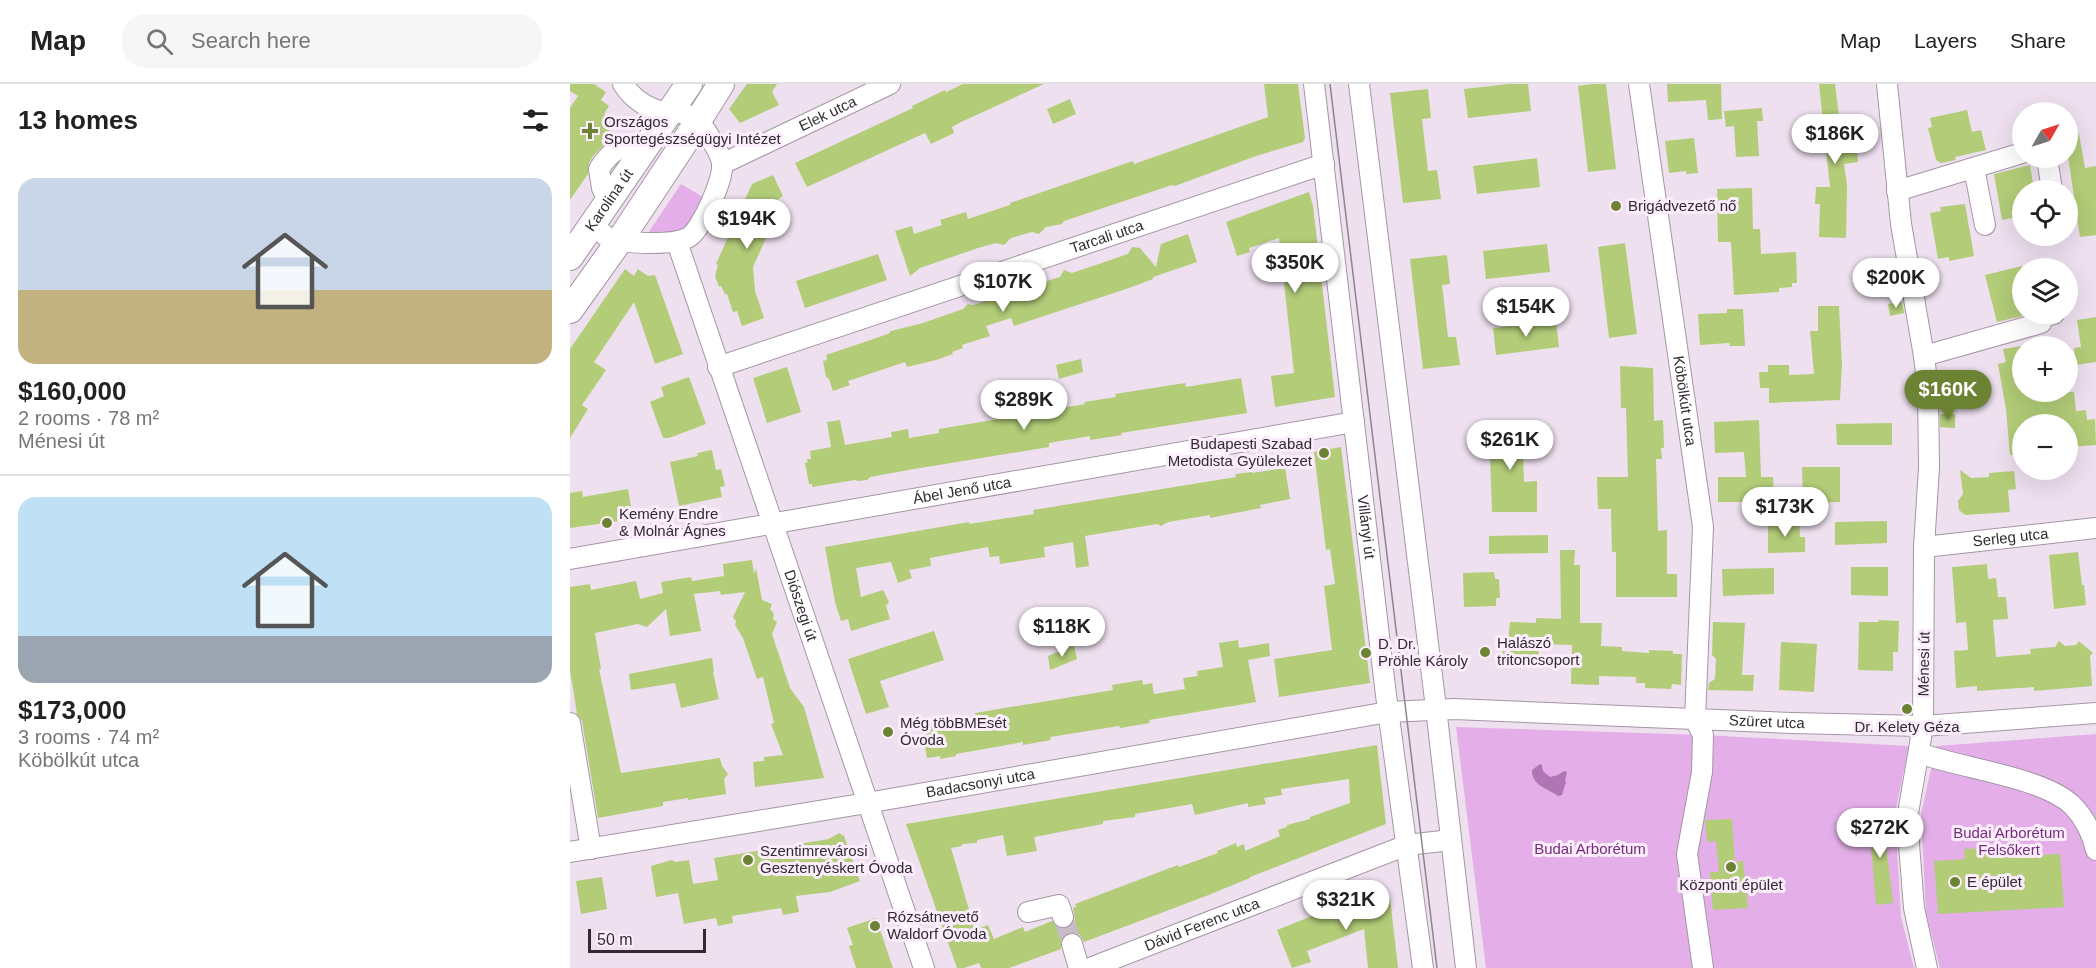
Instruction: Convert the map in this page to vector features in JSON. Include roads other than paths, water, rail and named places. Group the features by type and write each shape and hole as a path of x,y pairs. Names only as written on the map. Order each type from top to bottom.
{"main road":[{"name":"Karolina út","path":"570,256 689,84"},
{"path":"570,310 620,240 721,84"}],"street":[{"path":"603,207 597,228 606,237 662,243 677,242 689,237 698,229 721,177 722,164 711,138 698,121 680,113 668,114 636,101 622,84"},
{"name":"Elek utca","path":"722,164 890,84"},
{"name":"Villányi út","path":"1314,84 1388,712 1423,968"},
{"path":"1359,84 1466,968"},
{"name":"Köbölkút utca","path":"1639,84 1703,527 1695,719 1703,735 1702,772 1687,854 1704,967"},
{"name":"Ménesi út","path":"1887,84 1901,224 1928,390 1929,467 1924,547 1923,726 1907,819 1914,908 1927,968"},
{"path":"1897,191 2012,156"},
{"name":"Tarcali utca","path":"718,366 1324,164"},
{"path":"1974,168 1986,225"},
{"name":"Diószegi út","path":"677,242 924,968"},
{"path":"1924,356 2028,324"},
{"name":"Ábel Jenő utca","path":"570,559 1354,422"},
{"name":"Serleg utca","path":"1924,547 2096,528"},
{"name":"Badacsonyi utca","path":"570,852 867,803 1388,712 1436,708"},
{"name":"Szüret utca","path":"1436,708 1792,723 1923,726 2096,713"},
{"path":"570,723 591,849"},
{"path":"1919,753 1939,761 2025,782 2051,792 2072,805 2088,826 2096,850"},
{"name":"Dávid Ferenc utca","path":"1090,968 1407,845 1451,840"},
{"path":"1028,912 1059,905 1063,917"},
{"path":"1072,944 1079,968"}],"tunnel":[{"path":"1063,917 1072,944"}],"tram line":[{"path":"1330,84 1437,968"}],"place":[{"name":"Országos Sportegészségügyi Intézet","path":"590,131"},
{"name":"Brigádvezető nő","path":"1616,206"},
{"name":"Budapesti Szabad Metodista Gyülekezet","path":"1324,453"},
{"name":"Kemény Endre & Molnár Ágnes","path":"607,523"},
{"name":"Halászó tritoncsoport","path":"1485,652"},
{"name":"D. Dr. Pröhle Károly","path":"1366,653"},
{"name":"Dr. Kelety Géza","path":"1907,709"},
{"name":"Még töbBMEsét Óvoda","path":"888,732"},
{"name":"Szentimrevárosi Gesztenyéskert Óvoda","path":"748,860"},
{"name":"Központi épület","path":"1731,867"},
{"name":"E épület","path":"1955,882"},
{"name":"Rózsátnevető Waldorf Óvoda","path":"875,926"}],"park label":[{"name":"Budai Arborétum Felsőkert","path":"2009,842"},
{"name":"Budai Arborétum","path":"1590,849"}]}
